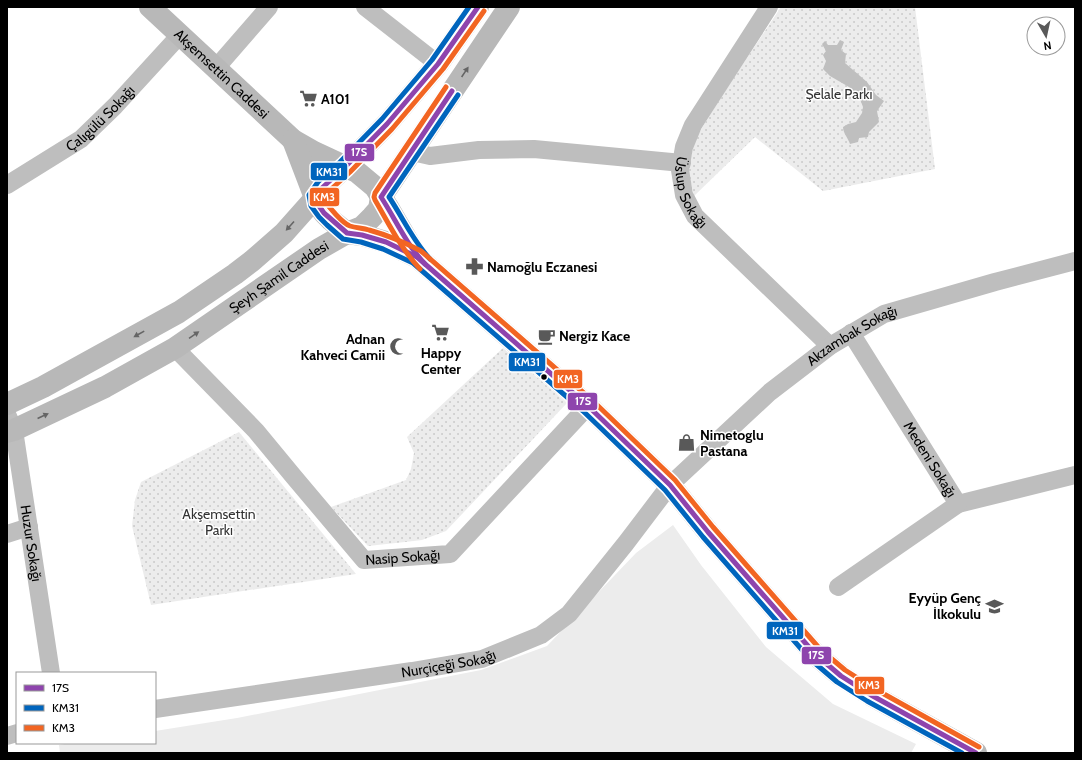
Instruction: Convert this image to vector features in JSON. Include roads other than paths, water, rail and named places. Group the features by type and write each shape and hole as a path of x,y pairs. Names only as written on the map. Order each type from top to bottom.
{"street":[{"name":"Akşemsettin Caddesi","path":"150,7 293,140 314,152 357,172 375,187 418,257"},
{"path":"216,68 269,7"},
{"path":"365,7 438,64"},
{"name":"Şeyh Şamil Caddesi","path":"7,404 42,387 179,312 252,261 284,233 323,187 387,124 438,64 478,7"},
{"name":"Şeyh Şamil Caddesi","path":"10,425 105,387 175,348 319,248 347,232 362,227 379,209 381,197 509,7"},
{"name":"Üslup Sokağı","path":"769,7 693,126 684,147 680,170 684,195 694,216 830,346"},
{"name":"Çalıgülü Sokağı","path":"7,185 81,139 115,106 180,35"},
{"name":"Akşemsettin Caddesi","path":"293,140 316,197 317,203 331,220 347,232 362,234 386,242 418,257 588,406 670,485 708,532 815,654 841,676 871,695 976,753"},
{"path":"413,150 430,156 479,150 534,149 682,163"},
{"name":"Akzambak Sokağı","path":"670,485 765,396 830,346 884,314 1075,261"},
{"name":"Medeni Sokağı","path":"851,333 958,504 1075,476"},
{"name":"Nasip Sokağı","path":"175,348 256,430 364,560 450,554 588,406"},
{"name":"Huzur Sokağı","path":"10,425 29,527 51,672"},
{"name":"Nurçiçeği Sokağı","path":"156,709 405,672 482,659 541,635 569,614 626,544 670,485"},
{"path":"838,587 958,504"},
{"path":"7,534 29,527"}],"place":[{"name":"A101","path":"308,99"},
{"name":"Namoğlu Eczanesi","path":"474,267"},
{"name":"Happy Center","path":"441,333"},
{"name":"Nergiz Kace","path":"546,336"},
{"name":"Adnan Kahveci Camii","path":"398,347"},
{"name":"Nimetoglu Pastana","path":"687,443"},
{"name":"Eyyüp Genç İlkokulu","path":"994,606"}],"park label":[{"name":"Şelale Parkı","path":"839,94"},
{"name":"Akşemsettin Parkı","path":"219,522"}]}
